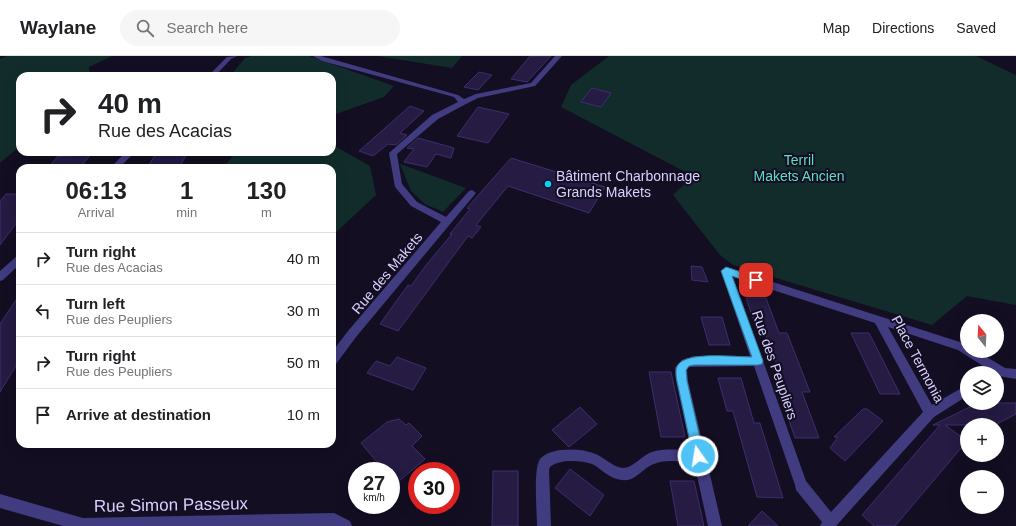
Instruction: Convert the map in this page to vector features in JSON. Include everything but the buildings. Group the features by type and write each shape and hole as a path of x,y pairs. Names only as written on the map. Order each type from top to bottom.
{"street":[{"path":"215,72 229,58 234,56"},
{"path":"316,56 324,60 456,96 463,102"},
{"path":"447,221 414,204 398,185 393,153 436,117 463,102 476,96 533,85 559,56"},
{"path":"118,164 127,156"},
{"name":"Rue des Makets","path":"336,356 352,334 472,193"},
{"path":"0,277 16,262"},
{"name":"Rue des Peupliers","path":"829,524 801,485 726,271 878,319"},
{"name":"Place Termonia","path":"878,319 960,346"},
{"name":"Place Termonia","path":"878,319 930,413 960,394"},
{"name":"Place Termonia","path":"977,358 988,366"},
{"path":"715,526 698,456 682,381 681,368 686,363 694,361 758,361"},
{"path":"1004,375 1016,374"},
{"path":"829,524 930,413"},
{"path":"544,526 544,466 547,461 553,458 584,457 594,459 619,474 627,474 652,458 698,456"},
{"name":"Rue Simon Passeux","path":"0,501 83,525 334,520 345,526"}],"green space":[{"path":"7,56 112,56 89,67 90,72 16,72 16,149 0,163 0,59"},
{"path":"252,56 309,56 394,86 384,97 336,114 336,72 233,72 245,58"},
{"path":"377,56 462,56 452,68"},
{"name":"Terril Makets Ancien","path":"609,56 976,56 1016,75 1016,305 967,296 932,325 733,265 720,255 673,195 693,176 561,107 571,85"},
{"path":"336,147 370,166 376,195 336,232 336,164 226,164 233,156 336,156"},
{"path":"400,164 466,188 443,212 425,204 411,191"}],"place":[{"name":"Bâtiment Charbonnage Grands Makets","path":"548,184"}],"route":[{"path":"698,456 682,381 681,368 686,363 694,361 758,361 726,271 756,280"}]}
